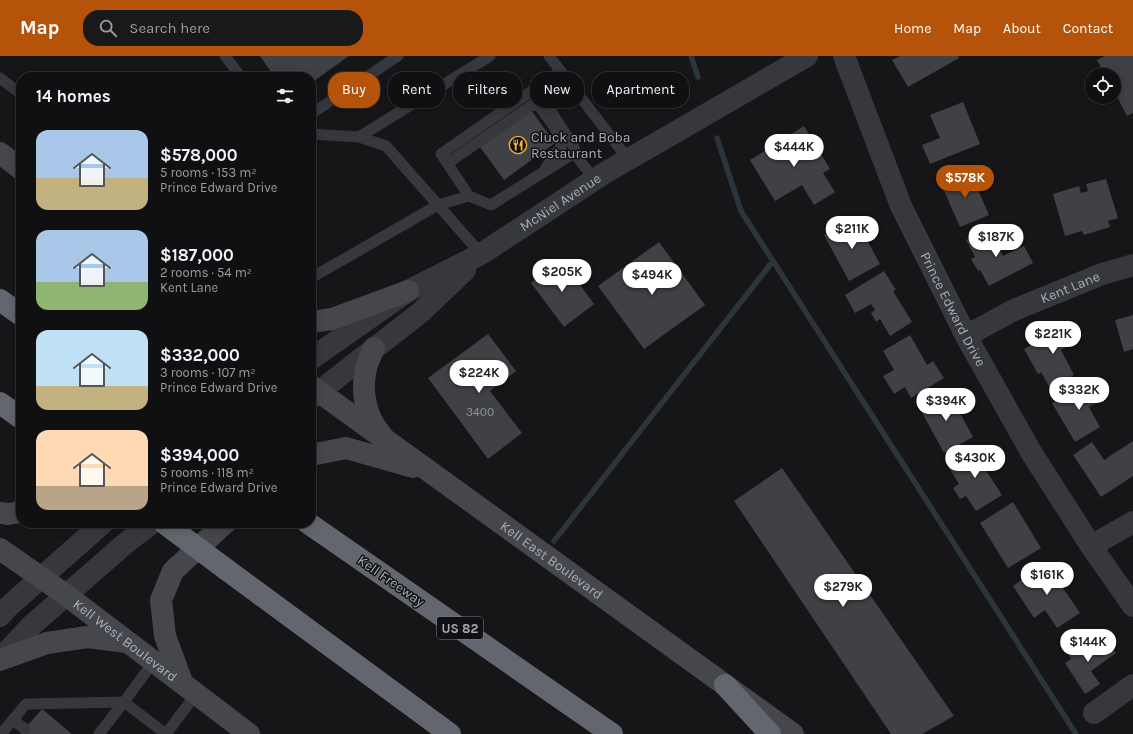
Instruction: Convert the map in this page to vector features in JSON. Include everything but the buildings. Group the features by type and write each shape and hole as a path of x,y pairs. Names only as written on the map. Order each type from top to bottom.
{"highway":[{"path":"0,300 16,311"},
{"path":"0,403 16,414"},
{"path":"171,528 450,734"},
{"name":"Kell Freeway","path":"315,528 612,734"},
{"path":"725,685 770,734"}],"main road":[{"path":"0,153 16,165"},
{"path":"316,321 332,319 408,291"},
{"path":"374,348 366,368 363,389 364,396 367,410 376,429 391,444"},
{"name":"Kell East Boulevard","path":"316,393 391,444 793,734"},
{"path":"316,454 346,448 428,471"},
{"path":"0,513 16,513"},
{"path":"189,688 165,636 160,600 173,571 220,528"},
{"name":"Kell West Boulevard","path":"0,549 66,595 154,661 242,732"},
{"path":"0,659 47,643 87,637 128,642"}],"street":[{"name":"McNiel Avenue","path":"316,355 408,291 481,254 628,159 807,56"},
{"name":"Prince Edward Drive","path":"844,56 901,206 966,336 1031,452 1091,546 1133,606"},
{"name":"McNiel Avenue","path":"316,391 421,312 481,254"},
{"name":"Kent Lane","path":"966,336 1014,310 1102,274 1133,265"},
{"path":"1091,546 1133,522"},
{"path":"0,616 9,606 97,528"},
{"path":"0,659 32,625 127,542 145,528"},
{"path":"1094,713 1133,685"}],"lane":[{"path":"225,56 237,72"},
{"path":"316,111 398,56"},
{"path":"359,137 490,56"},
{"path":"549,56 628,159"},
{"path":"0,78 16,90"},
{"path":"530,92 442,154 469,196 491,205 574,153"},
{"path":"448,163 532,105 539,106 556,130 561,142 561,148 542,173"},
{"path":"549,108 574,146 574,153 594,180"},
{"path":"316,134 359,137 386,146 481,254"},
{"path":"316,275 438,205 469,196"},
{"path":"99,734 154,661"},
{"path":"1,734 26,704 124,702 166,734 189,688"},
{"path":"13,720 25,729"}],"waterway":[{"path":"691,56 698,77"},
{"path":"717,138 741,211 1076,734"},
{"path":"554,541 773,261"}],"place":[{"name":"Cluck and Boba Restaurant","path":"518,145"}]}
